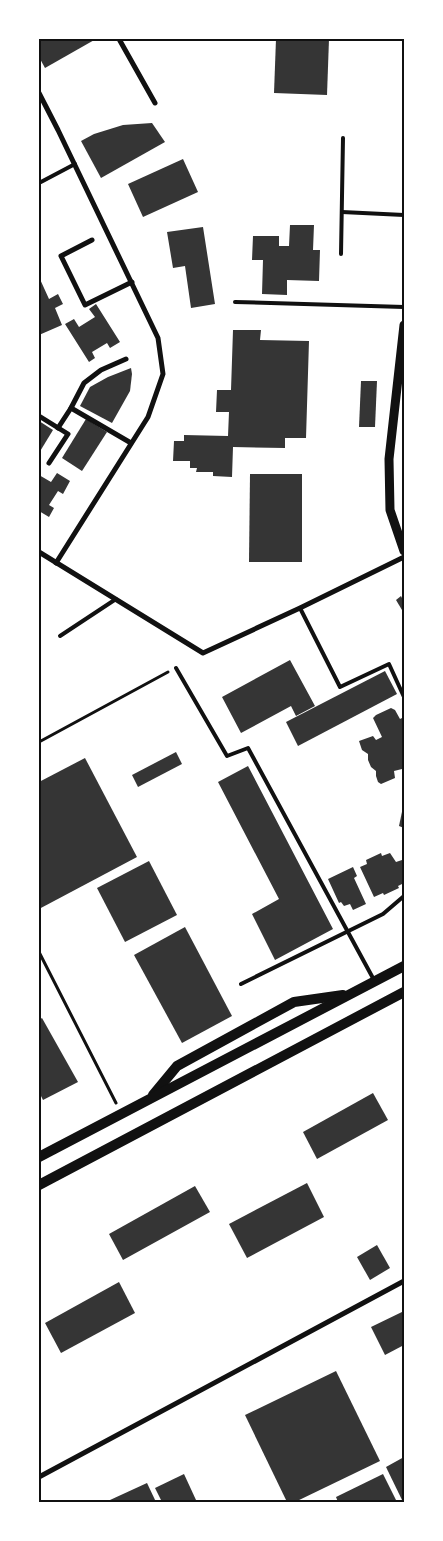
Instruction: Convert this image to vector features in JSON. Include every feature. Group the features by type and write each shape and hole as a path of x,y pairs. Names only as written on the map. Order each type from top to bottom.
{"main road":[{"path":"39,1157 404,966"},
{"path":"39,1185 404,992"},
{"path":"151,1098 177,1066 294,1002 350,994"}],"street":[{"path":"119,39 155,103"},
{"path":"39,93 158,338 163,374 148,417 56,562"},
{"path":"92,240 61,256 85,305 132,282"},
{"path":"404,325 389,459 390,510 404,551"},
{"path":"58,428 84,383 101,370 126,359"},
{"path":"71,408 131,443"},
{"path":"39,416 68,434 49,463"},
{"path":"39,552 203,653 404,557"},
{"path":"39,1476 404,1281"}],"lane":[{"path":"341,254 343,138"},
{"path":"39,183 75,164"},
{"path":"342,212 404,215"},
{"path":"235,302 404,308"},
{"path":"60,636 116,599"},
{"path":"300,608 340,687 389,664 404,697"},
{"path":"176,668 227,756 248,748 375,981"},
{"path":"241,984 383,914 404,896"}],"path":[{"path":"39,742 176,668"},
{"path":"39,952 121,1114"}],"building":[{"path":"39,39 96,39 45,68 39,57"},
{"path":"276,39 329,39 327,95 274,93"},
{"path":"152,123 165,142 101,178 81,141 94,134 123,125"},
{"path":"183,159 198,192 143,217 128,184"},
{"path":"290,225 314,225 313,250 320,250 319,281 287,280 287,295 262,294 263,260 252,260 253,236 279,236 279,246 289,246"},
{"path":"203,227 215,304 191,308 185,266 173,268 167,232"},
{"path":"39,277 49,299 58,294 63,304 55,308 62,325 39,335"},
{"path":"96,304 120,342 110,348 107,343 92,352 95,358 89,362 65,324 74,319 79,327 95,317 89,309"},
{"path":"233,330 261,330 260,340 309,341 306,438 285,438 285,448 233,447 232,477 213,476 213,472 196,472 197,468 190,468 190,461 173,461 174,441 184,441 184,435 228,436 229,412 216,412 217,390 231,390"},
{"path":"131,368 130,391 112,423 80,406 90,387 108,377"},
{"path":"361,381 377,381 375,427 359,427"},
{"path":"86,419 107,432 82,471 62,458"},
{"path":"39,421 53,430 39,453"},
{"path":"57,473 70,481 63,494 58,491 49,505 54,508 49,517 39,511 39,475 51,482"},
{"path":"250,474 302,474 302,562 249,562"},
{"path":"401,596 404,602 404,609 402,610 396,600"},
{"path":"290,660 315,706 296,716 291,706 241,733 222,697"},
{"path":"385,671 397,694 298,746 286,722"},
{"path":"391,708 395,710 400,719 404,717 404,777 402,769 394,771 395,778 381,784 378,782 376,771 371,767 368,754 362,750 359,741 373,736 376,740 382,737 373,718"},
{"path":"176,752 182,764 138,787 132,775"},
{"path":"85,758 137,857 39,909 39,782"},
{"path":"248,766 333,929 275,960 252,914 279,899 218,782"},
{"path":"404,807 404,828 399,826"},
{"path":"381,853 382,856 390,853 396,862 402,860 404,855 404,883 398,886 399,888 384,895 383,893 374,897 360,867 367,864 366,860"},
{"path":"149,861 177,915 125,942 97,888"},
{"path":"353,867 357,876 354,878 366,904 353,910 350,904 344,906 341,902 339,903 328,879"},
{"path":"185,927 232,1016 182,1043 134,955"},
{"path":"42,1018 78,1082 43,1100 39,1092 39,1020"},
{"path":"373,1093 388,1120 317,1159 303,1132"},
{"path":"307,1183 324,1217 247,1258 229,1224"},
{"path":"195,1186 210,1212 123,1260 109,1234"},
{"path":"377,1245 390,1268 370,1280 357,1257"},
{"path":"119,1282 135,1313 61,1353 45,1323"},
{"path":"404,1311 404,1345 385,1355 371,1327"},
{"path":"336,1371 380,1461 295,1502 287,1502 245,1415"},
{"path":"404,1457 404,1502 403,1502 386,1467"},
{"path":"184,1474 196,1500 190,1502 162,1502 155,1488"},
{"path":"383,1474 397,1502 338,1502 336,1497"},
{"path":"147,1483 156,1502 111,1502 110,1500"}]}
